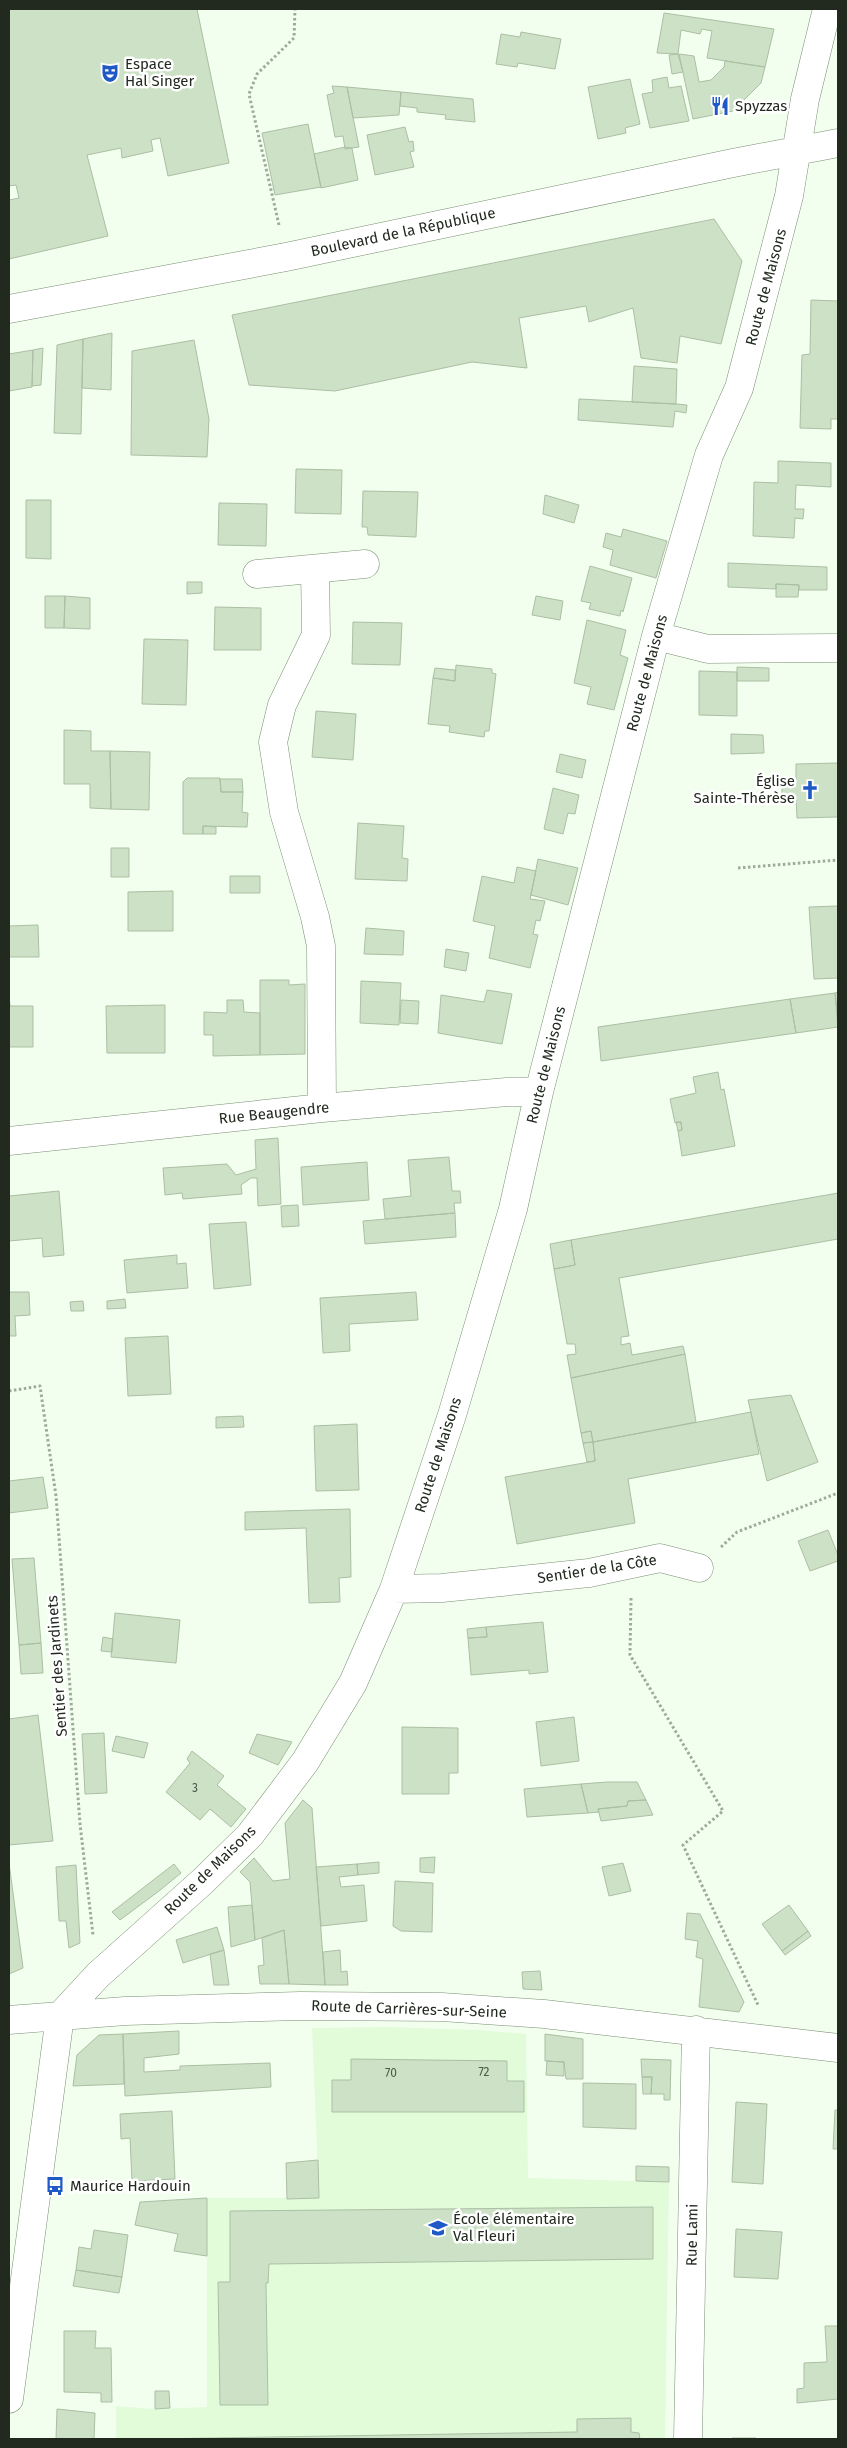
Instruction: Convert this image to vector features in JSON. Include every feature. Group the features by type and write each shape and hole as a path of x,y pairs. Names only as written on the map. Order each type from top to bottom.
{"street":[{"name":"Route de Maisons","path":"60,2016 98,1975 203,1881 250,1835 305,1762 353,1683 394,1589 452,1415 513,1209 539,1092 656,636 709,455 739,388 789,196 806,99 827,9"},
{"name":"Boulevard de la République","path":"9,309 286,257 733,163 838,143"},
{"path":"257,574 365,564"},
{"path":"315,570 316,635 282,705 273,742 284,812 315,917 321,946 322,1108"},
{"path":"656,636 708,648 838,648"},
{"name":"Rue Beaugendre","path":"9,1140 322,1108 507,1092 539,1092"},
{"name":"Sentier de la Côte","path":"394,1589 589,1573 660,1558 699,1568"},
{"name":"Route de Carrières-sur-Seine","path":"9,2020 125,2011 300,2006 442,2007 544,2014 696,2030 747,2038 838,2048"},
{"path":"9,2399 60,2016"},
{"name":"Rue Lami","path":"688,2439 696,2030"}],"path":[{"path":"286,257 249,94 257,74 294,38 295,9"},
{"path":"738,868 838,860"},
{"name":"Sentier des Jardinets","path":"9,1391 40,1386 56,1496 80,1824 98,1975"},
{"path":"699,1568 737,1532 838,1493"},
{"path":"632,1565 630,1655 723,1811 682,1845 759,2004 747,2038"}],"shaded area":[{"name":"École élémentaire Val Fleuri","path":"389,2027 478,2030 526,2034 528,2178 669,2182 665,2439 116,2439 116,2406 155,2409 207,2407 207,2198 319,2198 312,2028"}],"building":[{"name":"Espace Hal Singer","path":"9,9 197,9 229,163 168,176 160,138 151,140 153,151 122,158 121,148 87,155 108,236 9,259 9,200 19,198 16,185 9,186"},
{"path":"664,13 774,29 765,67 707,58 712,31 702,29 700,34 681,30 678,54 657,53"},
{"path":"521,32 561,39 555,69 518,63 517,67 496,64 501,34 520,37"},
{"path":"678,54 683,72 672,74 669,55"},
{"path":"679,54 694,56 699,82 711,80 724,67 725,61 765,67 761,83 733,111 693,119"},
{"path":"667,77 669,88 681,86 689,121 650,128 642,94 653,92 652,80"},
{"path":"630,79 640,124 625,128 626,133 598,139 588,87"},
{"path":"332,86 347,87 359,147 345,149 343,136 335,137 327,95 334,93"},
{"path":"347,87 401,92 399,115 353,118"},
{"path":"401,92 473,99 475,122 445,119 446,115 417,112 417,108 400,106"},
{"path":"308,124 321,187 275,195 262,133"},
{"path":"405,127 409,142 413,141 414,151 410,152 414,167 375,175 367,135"},
{"path":"345,147 352,148 358,180 321,188 314,154"},
{"path":"714,219 742,261 721,344 680,336 677,363 641,358 633,308 589,322 586,306 519,318 527,368 472,362 335,391 249,385 232,315"},
{"path":"811,300 838,301 838,419 831,419 831,429 800,428 802,355 810,354"},
{"path":"112,333 111,390 82,388 83,339"},
{"path":"83,339 81,434 54,433 57,345"},
{"path":"194,340 209,419 207,457 131,455 132,351"},
{"path":"43,348 41,385 32,386 33,350"},
{"path":"33,350 32,387 9,391 9,354"},
{"path":"634,366 677,369 676,404 632,402"},
{"path":"579,399 687,405 686,413 675,411 673,427 578,420"},
{"path":"778,461 831,463 831,487 796,485 795,509 804,509 803,519 795,518 794,538 753,536 754,482 778,483"},
{"path":"296,469 342,470 341,514 295,513"},
{"path":"363,491 418,492 416,537 368,535 367,527 362,527"},
{"path":"545,495 579,505 574,523 543,514"},
{"path":"26,500 51,500 51,559 26,558"},
{"path":"219,503 267,504 266,546 218,545"},
{"path":"623,529 667,541 656,578 610,565 613,550 603,547 606,533 621,537"},
{"path":"728,563 827,567 827,590 799,590 799,585 776,584 776,589 728,587"},
{"path":"590,566 632,578 623,612 621,610 620,616 589,609 591,603 581,601"},
{"path":"187,582 202,582 202,593 187,594"},
{"path":"776,584 799,585 798,597 776,597"},
{"path":"45,596 65,596 64,628 45,628"},
{"path":"65,596 90,598 90,629 64,628"},
{"path":"536,596 563,601 560,620 532,615"},
{"path":"215,607 261,608 261,650 214,650"},
{"path":"587,620 626,630 620,655 628,658 614,710 587,704 591,687 574,683"},
{"path":"353,622 402,623 400,665 352,664"},
{"path":"144,639 188,640 186,705 142,704"},
{"path":"456,665 492,669 492,673 496,674 489,731 485,731 484,737 449,732 450,726 428,724 433,678 455,681"},
{"path":"737,667 769,668 769,681 737,681"},
{"path":"435,668 455,670 455,681 433,678"},
{"path":"699,671 737,672 737,716 699,715"},
{"path":"316,711 356,714 353,760 312,757"},
{"path":"64,730 91,731 91,751 110,751 111,809 90,808 90,784 64,784"},
{"path":"731,734 763,735 764,753 731,754"},
{"path":"110,751 150,752 149,810 111,809"},
{"path":"560,754 586,760 582,778 556,772"},
{"name":"Église Sainte-Thérèse","path":"838,763 838,817 797,818 796,797 782,797 782,784 796,783 796,764"},
{"path":"187,778 220,778 221,792 243,792 242,812 248,813 247,827 203,826 203,834 183,834 183,782"},
{"path":"220,779 242,779 243,792 221,792"},
{"path":"553,788 579,795 575,814 568,813 563,834 544,829"},
{"path":"358,823 404,826 402,858 408,859 407,881 355,879"},
{"path":"203,826 216,827 216,834 203,834"},
{"path":"111,848 129,848 129,877 111,877"},
{"path":"538,859 578,868 568,905 531,895"},
{"path":"517,867 536,871 530,899 545,901 540,921 536,920 533,934 538,935 530,968 489,958 495,926 473,921 482,876 514,883"},
{"path":"230,876 260,876 260,893 230,893"},
{"path":"173,891 173,931 128,931 128,892"},
{"path":"838,906 838,978 814,979 809,907"},
{"path":"38,925 39,957 9,957 9,926"},
{"path":"366,928 404,931 403,955 364,954"},
{"path":"446,949 469,953 466,971 444,967"},
{"path":"260,980 289,980 289,985 305,984 305,1054 260,1055"},
{"path":"361,981 401,983 399,1025 360,1023"},
{"path":"487,990 512,994 502,1044 438,1033 441,995 484,1002"},
{"path":"838,992 838,1008 837,1009 835,993"},
{"path":"835,993 838,1027 796,1033 790,999"},
{"path":"9,995 10,1006 33,1006 33,1047 9,1047"},
{"path":"790,999 796,1033 601,1061 598,1027"},
{"path":"227,1000 243,1000 244,1012 260,1013 260,1055 213,1056 213,1035 204,1035 204,1012 227,1013"},
{"path":"401,1000 419,1001 418,1024 400,1023"},
{"path":"165,1005 165,1053 107,1053 106,1006"},
{"path":"718,1072 721,1090 724,1089 735,1146 682,1156 678,1131 682,1130 681,1122 675,1123 670,1099 696,1093 693,1077"},
{"path":"676,1122 681,1122 682,1130 678,1131"},
{"path":"278,1138 281,1204 258,1206 257,1178 251,1178 241,1185 242,1194 183,1199 182,1193 165,1195 163,1168 227,1164 236,1175 256,1169 255,1140"},
{"path":"449,1157 452,1191 460,1191 461,1203 454,1203 455,1213 385,1219 383,1199 411,1196 408,1160"},
{"path":"367,1162 369,1200 303,1205 301,1167"},
{"path":"59,1191 64,1255 43,1257 42,1238 9,1241 9,1196"},
{"path":"838,1193 838,1239 619,1278 629,1336 621,1337 621,1345 630,1343 632,1355 683,1346 685,1354 571,1378 567,1355 576,1354 575,1344 567,1344 554,1269 575,1265 571,1240"},
{"path":"298,1205 299,1226 282,1227 281,1206"},
{"path":"455,1213 456,1237 365,1244 363,1221"},
{"path":"246,1222 251,1285 214,1289 209,1224"},
{"path":"571,1240 575,1265 554,1269 550,1244"},
{"path":"177,1255 177,1264 186,1263 188,1288 127,1293 124,1260"},
{"path":"9,1292 29,1292 30,1315 15,1316 16,1336 9,1336"},
{"path":"416,1292 418,1320 349,1324 350,1351 323,1353 320,1298"},
{"path":"125,1299 126,1308 107,1309 107,1301"},
{"path":"83,1301 84,1311 71,1311 70,1302"},
{"path":"168,1336 171,1394 128,1396 125,1338"},
{"path":"685,1354 696,1422 593,1442 591,1431 581,1433 571,1378"},
{"path":"791,1395 818,1462 767,1481 748,1400"},
{"path":"751,1412 759,1454 628,1479 635,1523 517,1544 505,1477 595,1461 593,1442"},
{"path":"243,1416 244,1427 216,1428 216,1417"},
{"path":"357,1424 359,1490 316,1491 314,1426"},
{"path":"591,1431 593,1442 583,1443 581,1433"},
{"path":"593,1442 595,1461 587,1462 583,1443"},
{"path":"43,1477 48,1508 9,1513 9,1481"},
{"path":"350,1509 351,1577 339,1578 340,1602 309,1603 306,1528 245,1530 245,1512"},
{"path":"828,1530 838,1555 838,1561 810,1571 798,1541"},
{"path":"34,1558 41,1643 19,1645 12,1559"},
{"path":"115,1613 180,1620 176,1663 111,1657"},
{"path":"543,1622 548,1672 529,1674 529,1670 471,1675 468,1638 487,1637 486,1627"},
{"path":"486,1627 487,1637 468,1638 467,1629"},
{"path":"103,1637 113,1639 112,1652 101,1651"},
{"path":"41,1643 43,1673 21,1674 19,1645"},
{"path":"38,1715 53,1841 9,1845 9,1719"},
{"path":"574,1717 579,1761 541,1766 536,1722"},
{"path":"402,1727 458,1728 458,1773 449,1773 449,1794 402,1794"},
{"path":"104,1733 107,1793 85,1794 82,1734"},
{"path":"257,1734 292,1742 278,1765 249,1753"},
{"path":"116,1736 148,1743 144,1758 112,1751"},
{"path":"192,1751 224,1776 217,1785 246,1809 231,1827 210,1809 200,1820 166,1792 190,1763 187,1759"},
{"path":"637,1782 646,1800 628,1801 627,1806 598,1809 599,1812 588,1813 581,1784"},
{"path":"581,1784 588,1813 527,1817 524,1789"},
{"path":"303,1800 312,1808 325,1985 289,1984 284,1930 255,1940 250,1882 240,1872 254,1858 273,1881 290,1879 285,1823"},
{"path":"646,1800 653,1815 601,1821 598,1809 627,1806 628,1801"},
{"path":"435,1857 434,1873 420,1872 420,1858"},
{"path":"379,1862 379,1873 358,1875 357,1864"},
{"path":"9,1863 23,1968 9,1974"},
{"path":"623,1863 631,1891 609,1896 602,1867"},
{"path":"174,1864 181,1873 159,1891 120,1920 112,1912"},
{"path":"357,1864 358,1875 339,1877 341,1887 364,1885 367,1921 321,1926 316,1867"},
{"path":"76,1865 80,1943 69,1948 66,1921 59,1921 56,1867"},
{"path":"395,1881 433,1883 432,1932 401,1931 393,1926"},
{"path":"252,1905 255,1940 231,1947 228,1907"},
{"path":"789,1905 808,1931 782,1951 762,1924"},
{"path":"687,1913 700,1914 744,2002 739,2012 699,2007 703,1959 696,1957 698,1941 685,1939"},
{"path":"217,1927 224,1950 183,1963 176,1940"},
{"path":"284,1930 289,1984 260,1984 258,1966 264,1965 262,1938"},
{"path":"808,1931 811,1936 785,1955 782,1951"},
{"path":"224,1950 229,1985 214,1985 210,1954"},
{"path":"340,1950 341,1972 347,1971 348,1985 325,1985 323,1952"},
{"path":"540,1971 542,1990 523,1989 522,1972"},
{"path":"179,2031 179,2054 144,2058 144,2072 180,2070 180,2066 270,2063 271,2087 125,2096 123,2034"},
{"path":"123,2034 124,2084 73,2086 77,2055 99,2035"},
{"path":"545,2034 583,2039 583,2079 566,2079 564,2062 545,2061"},
{"path":"351,2059 507,2061 507,2081 524,2081 524,2112 332,2112 332,2080 351,2080"},
{"path":"641,2059 671,2060 670,2100 664,2100 664,2094 651,2094 652,2077 642,2077"},
{"path":"547,2061 564,2062 564,2076 546,2075"},
{"path":"642,2077 652,2077 651,2094 643,2094"},
{"path":"583,2083 636,2084 636,2129 583,2127"},
{"path":"736,2102 767,2104 763,2184 732,2182"},
{"path":"835,2110 838,2110 838,2149 833,2149"},
{"path":"172,2111 175,2179 132,2181 130,2138 121,2139 120,2114"},
{"path":"318,2160 319,2198 287,2199 286,2163"},
{"path":"636,2166 669,2167 669,2182 636,2181"},
{"path":"207,2198 207,2256 174,2251 178,2234 135,2225 140,2202"},
{"path":"653,2207 653,2259 269,2264 268,2283 266,2283 268,2405 220,2405 218,2282 230,2282 230,2211"},
{"path":"736,2229 782,2232 778,2279 734,2277"},
{"path":"94,2230 128,2235 122,2277 76,2270 79,2247 91,2249"},
{"path":"76,2270 122,2277 119,2293 73,2286"},
{"path":"825,2326 838,2326 838,2399 797,2403 797,2389 804,2388 804,2363 827,2362"},
{"path":"64,2331 96,2331 95,2348 111,2348 112,2402 101,2402 101,2393 64,2392"},
{"path":"155,2391 169,2391 170,2408 155,2409"},
{"path":"57,2409 95,2413 94,2439 56,2439"},
{"path":"631,2418 631,2432 639,2433 640,2439 151,2439 577,2432 577,2419"},
{"path":"756,2438 756,2439 732,2439"}],"place":[{"name":"Espace Hal Singer","path":"110,73"},
{"name":"Spyzzas","path":"720,106"},
{"name":"Église Sainte-Thérèse","path":"810,790"},
{"name":"Maurice Hardouin","path":"55,2186"},
{"name":"École élémentaire Val Fleuri","path":"438,2228"}]}
